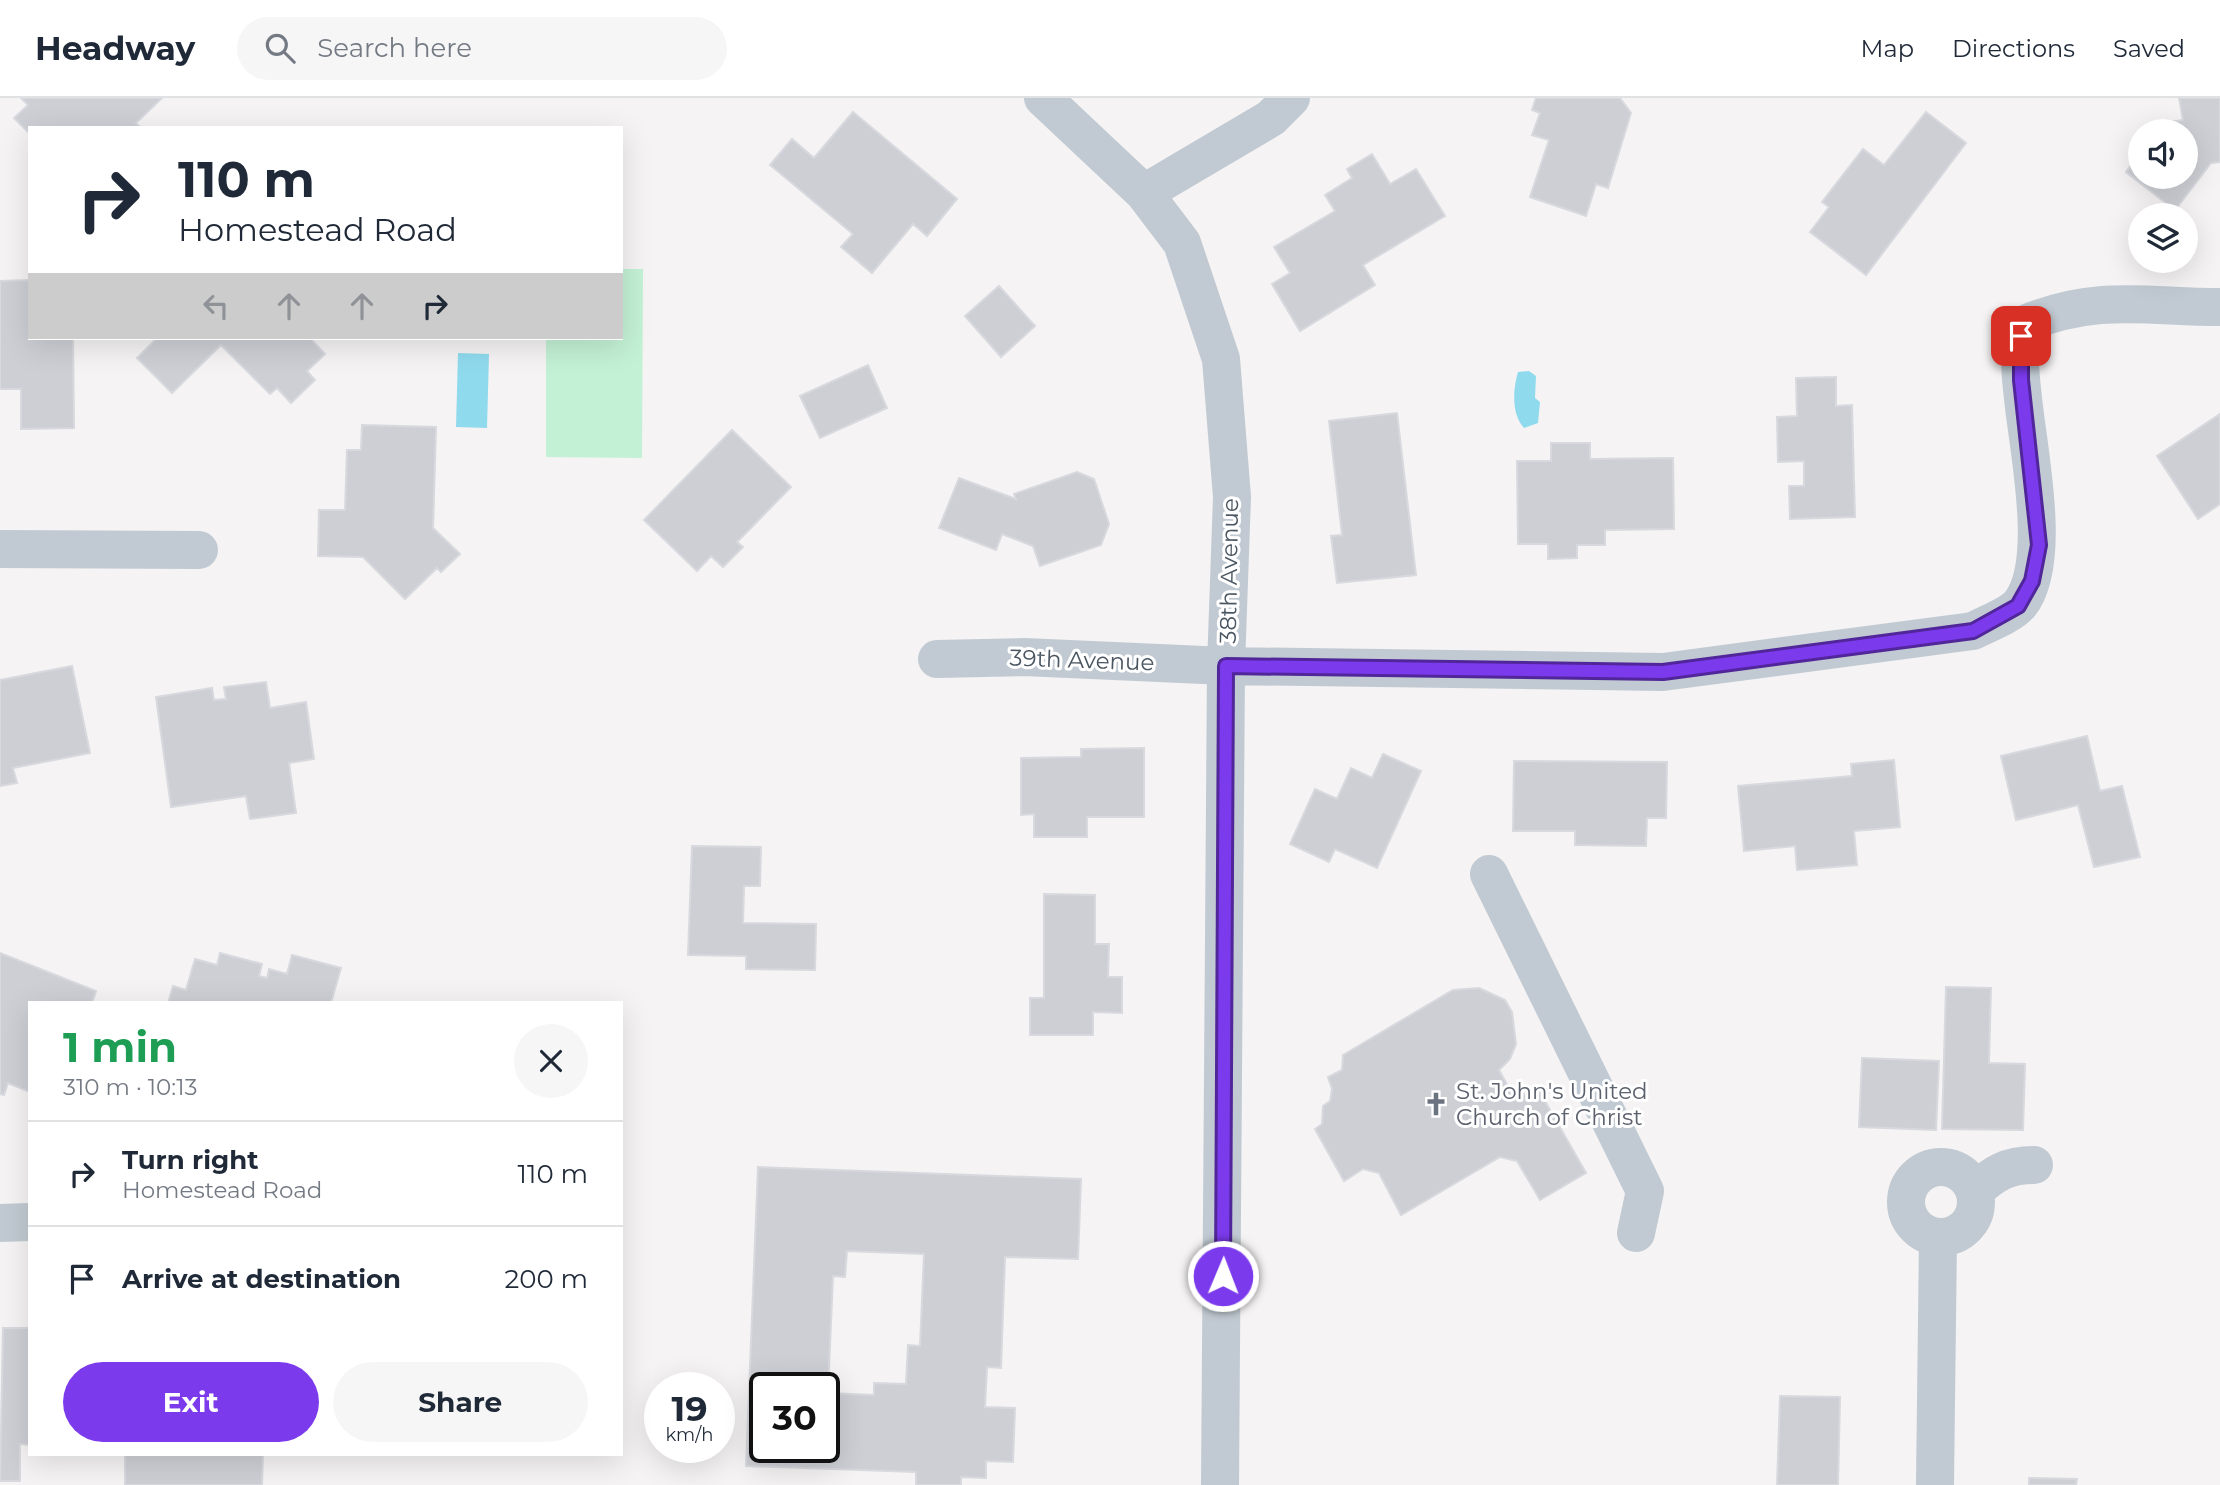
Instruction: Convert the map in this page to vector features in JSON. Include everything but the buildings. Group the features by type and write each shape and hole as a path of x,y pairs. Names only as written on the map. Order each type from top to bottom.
{"street":[{"name":"38th Avenue","path":"1043,98 1144,192 1182,243 1221,359 1232,497 1226,666 1220,1485"},
{"path":"1144,192 1271,118 1291,98"},
{"name":"39th Avenue","path":"937,659 1024,657 1226,666 1663,672 1973,631 2018,606 2032,581 2039,545 2021,380 2021,336 2026,323 2046,315 2102,302 2220,307"},
{"path":"0,549 199,550"},
{"path":"1489,874 1645,1192 1636,1233"},
{"path":"1975,1191 1993,1174 2014,1165 2034,1165"},
{"path":"1951,1167 1961,1172 1975,1191 1977,1202 1969,1224 1960,1231 1938,1237 1927,1234 1910,1218 1906,1195 1910,1184 1927,1169 1951,1167"},
{"path":"0,1223 28,1222"},
{"path":"1935,1485 1938,1237"}],"green space":[{"path":"623,269 643,269 642,458 546,457 546,340 623,340"}],"water":[{"path":"458,353 489,354 487,428 456,427"},
{"path":"1529,371 1536,376 1535,398 1540,402 1538,423 1524,428 1515,409 1514,393 1518,372"}],"place":[{"name":"St. John's United Church of Christ","path":"1436,1104"}],"route":[{"path":"1223,1276 1226,666 1663,672 1973,631 2018,606 2032,581 2039,545 2021,380 2021,336"}]}
